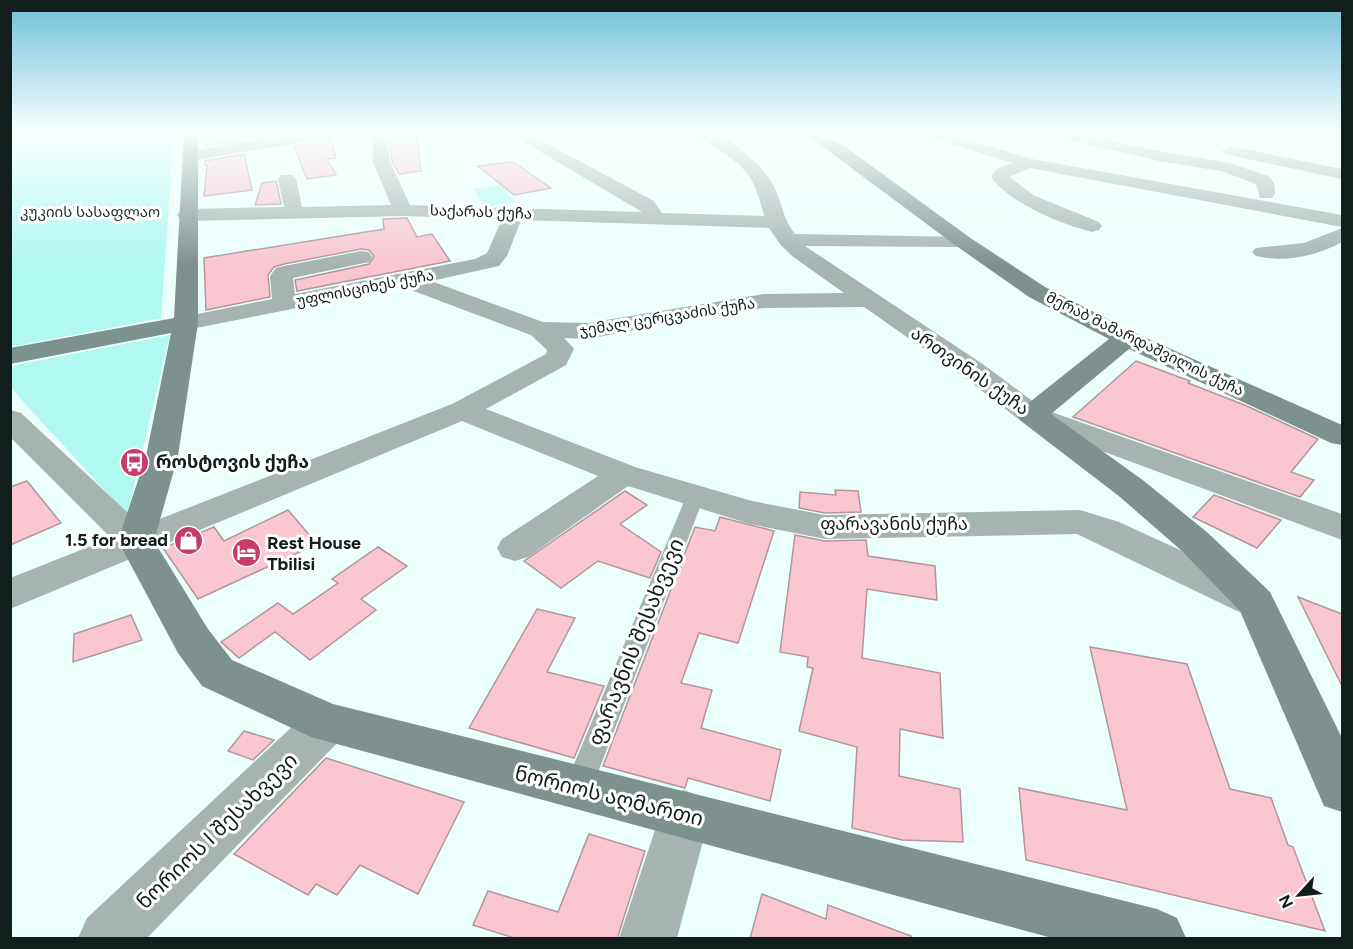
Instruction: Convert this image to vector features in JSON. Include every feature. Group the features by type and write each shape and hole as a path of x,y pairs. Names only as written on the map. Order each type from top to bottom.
{"street":[{"path":"136,541 162,456 186,323 188,176"},
{"path":"388,176 403,210"},
{"path":"595,176 647,205 656,218"},
{"path":"760,176 781,231"},
{"name":"მერაბ მამარდაშვილის ქუჩა","path":"875,176 962,241 1037,292 1126,338 1342,436"},
{"path":"1001,176 1004,184 1017,193 1092,226"},
{"path":"1101,176 1342,221"},
{"path":"1251,176 1265,183 1266,194"},
{"path":"287,179 294,210"},
{"name":"საქარას ქუჩა","path":"187,215 294,210 515,212 656,218 781,231 962,241"},
{"name":"უფლისციხეს ქუჩა","path":"186,323 491,261 496,255 515,212"},
{"name":"ართვინის ქუჩა","path":"781,231 799,252 974,371 1032,415 1302,511 1342,528"},
{"path":"1263,252 1286,254 1301,251 1330,243 1342,234"},
{"path":"285,304 281,276 284,273 361,257"},
{"name":"ჯემალ ცერცვაძის ქუჩა","path":"406,280 550,339 718,307 764,301 867,300"},
{"path":"10,356 186,323"},
{"path":"1126,338 1032,415 1132,489 1195,542 1256,603 1342,789"},
{"path":"10,594 462,410 557,359 550,339"},
{"name":"ფარავანის ქუჩა","path":"462,410 623,474 750,512 825,527 1080,522 1106,531 1256,603"},
{"name":"ნორიოს აღმართი","path":"10,419 136,541 193,642 217,673 327,723 1157,939"},
{"path":"515,548 623,474"},
{"name":"ნორიოს I შესახვევი","path":"107,939 327,723"},
{"path":"648,939 684,815"}],"lane":[{"name":"ფარავნის შესახვევი","path":"578,788 695,497"}],"green space":[{"name":"კუკიის სასაფლაო","path":"11,176 171,176 161,318 11,347"},
{"path":"501,185 516,202 485,207 473,189"},
{"path":"170,335 127,515 11,388 11,366"}],"building":[{"path":"206,176 249,176 252,190 204,196"},
{"path":"306,176 327,176 307,179"},
{"path":"491,176 534,176 551,188 514,195"},
{"path":"276,181 281,204 255,205 262,183"},
{"path":"407,218 417,237 432,234 450,261 297,291 295,280 369,264 374,256 369,250 361,249 284,264 274,267 268,275 270,297 206,310 204,258 384,229 383,219"},
{"path":"1136,361 1190,381 1188,383 1247,406 1318,439 1291,472 1314,480 1300,497 1073,417"},
{"path":"27,481 61,523 10,545 10,487"},
{"path":"835,490 858,491 861,512 825,513 799,508 800,492 836,495"},
{"path":"625,491 647,505 620,524 661,552 650,578 598,561 561,588 524,561"},
{"path":"1214,495 1281,520 1257,548 1193,517"},
{"name":"Rest House Tbilisi","path":"288,510 317,544 198,599 163,548 214,527 224,541"},
{"path":"720,517 774,531 738,643 699,633 681,683 712,690 701,728 781,750 770,801 688,778 685,788 603,766 695,527 715,531"},
{"path":"795,535 825,541 866,540 868,556 935,566 937,600 867,589 862,658 940,673 943,738 900,729 899,776 960,789 963,842 902,840 852,828 857,747 799,731 813,668 807,667 808,657 780,652"},
{"path":"378,547 407,566 361,599 376,610 310,660 275,632 239,658 221,642 278,603 293,614 338,583 332,579"},
{"path":"1298,597 1342,614 1342,686"},
{"path":"537,609 575,618 547,672 604,686 574,758 469,728"},
{"path":"131,615 142,640 73,662 74,634"},
{"path":"1090,647 1187,664 1230,789 1271,798 1288,845 1293,847 1325,931 1026,860 1019,788 1127,810"},
{"path":"244,731 274,740 253,760 228,751"},
{"path":"326,758 464,802 418,894 360,865 337,895 316,884 308,895 234,854"},
{"path":"589,834 645,851 617,939 517,939 473,925 488,891 558,912"},
{"path":"762,894 826,919 828,905 911,936 911,939 750,939"}],"place":[{"name":"როსტოვის ქუჩა","path":"135,462"},
{"name":"1.5 for bread","path":"189,540"},
{"name":"Rest House Tbilisi","path":"246,553"}]}
